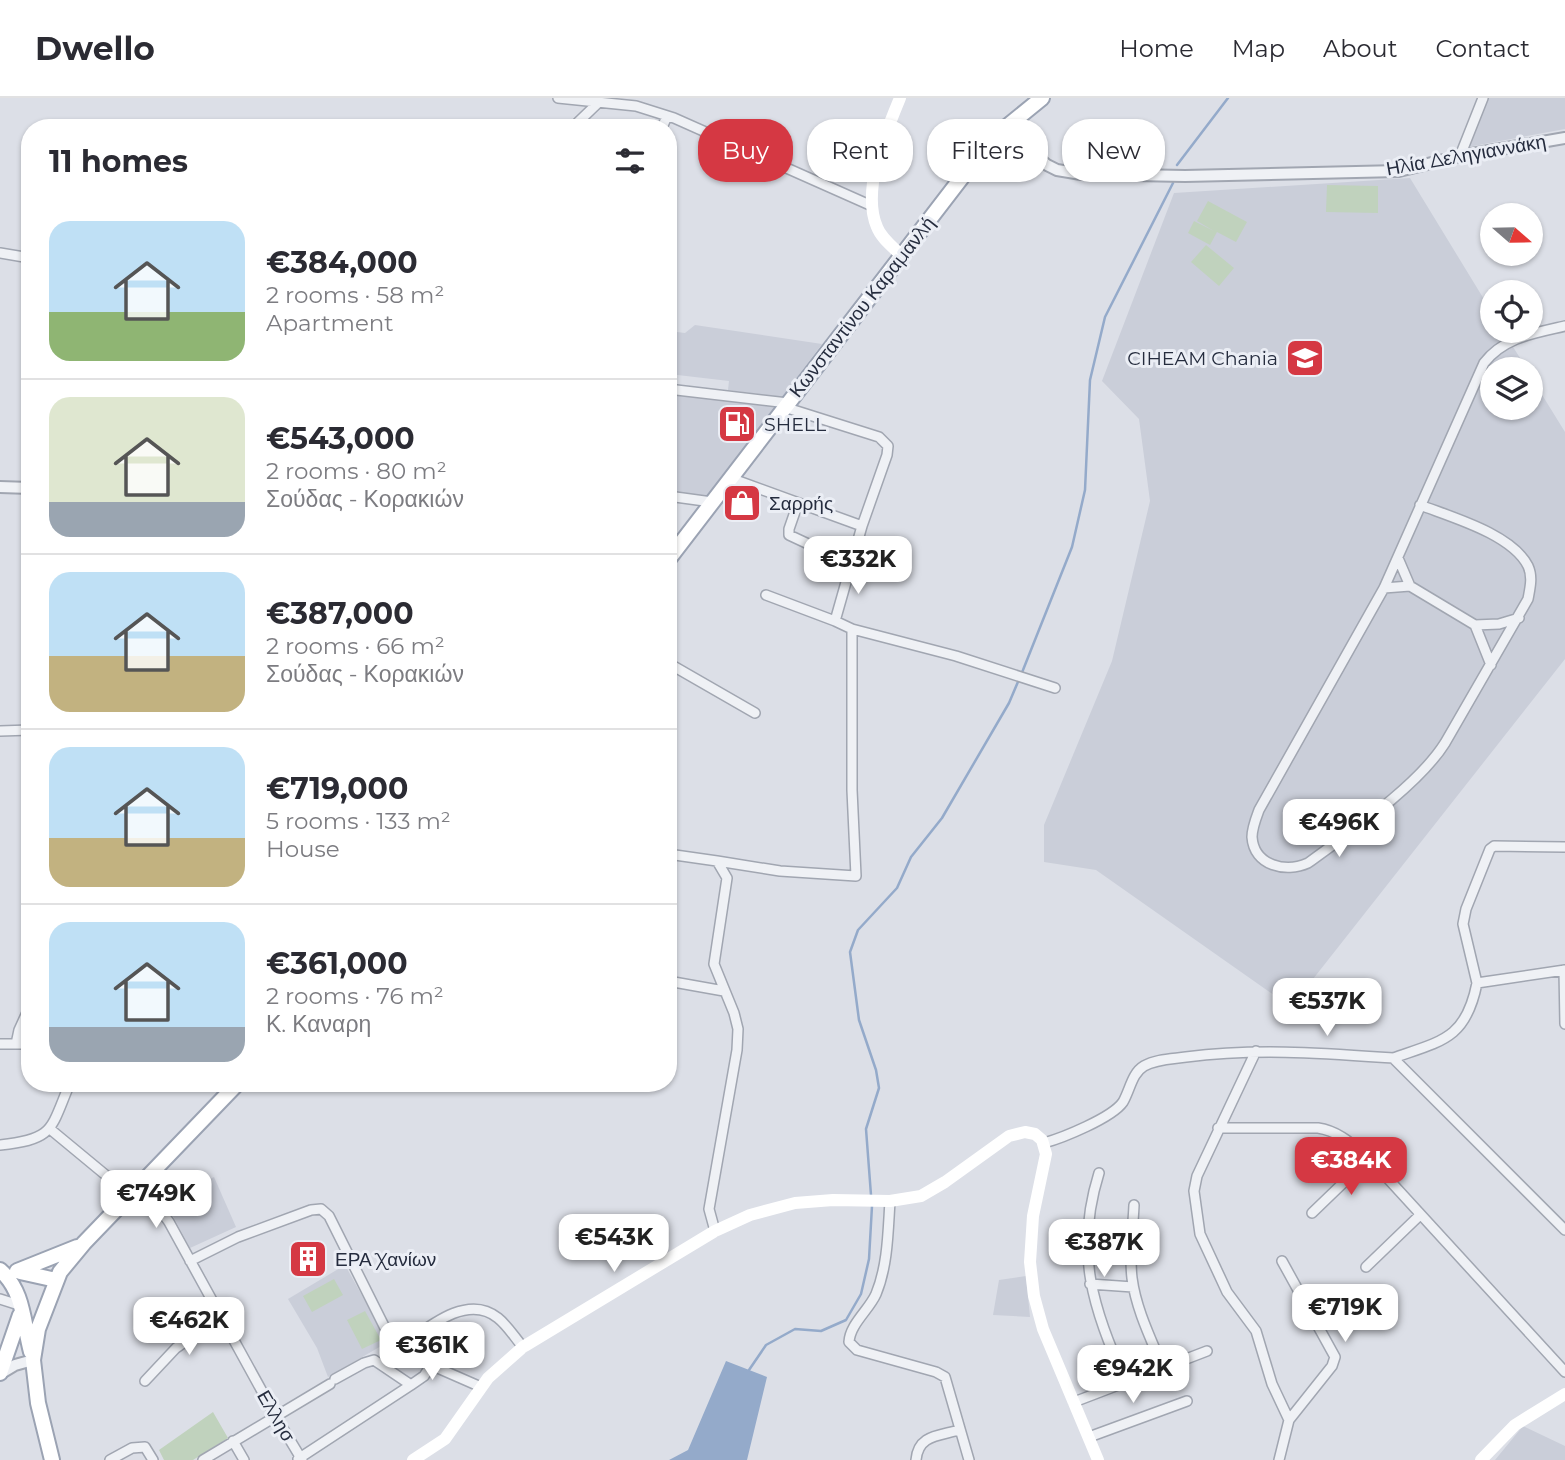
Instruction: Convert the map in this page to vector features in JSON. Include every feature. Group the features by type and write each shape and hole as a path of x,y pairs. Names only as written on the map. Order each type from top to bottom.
{"main road":[{"path":"900,98 875,171 872,206 877,228 902,256"},
{"name":"Κωνσταντίνου Καραμανλή","path":"1016,119 1042,98"},
{"name":"Κωνσταντίνου Καραμανλή","path":"677,548 958,182"},
{"path":"33,1360 38,1329 56,1280 66,1264 230,1092"},
{"path":"413,1460 445,1439 481,1387 523,1348 715,1231 750,1215 795,1203 913,1198 931,1191 1015,1133 1035,1134 1044,1143 1046,1159 1033,1216 1030,1262 1034,1296 1043,1329 1098,1460"},
{"path":"17,1271 84,1243"},
{"path":"0,1269 56,1280"},
{"path":"0,1269 15,1287 22,1306 38,1403 52,1460"},
{"path":"0,1373 15,1335 22,1306"},
{"path":"1481,1460 1515,1425 1565,1394"}],"street":[{"path":"558,98 636,106 675,119"},
{"path":"1460,156 1483,98"},
{"path":"581,119 598,102"},
{"path":"677,120 872,206"},
{"name":"Ηλία Δεληγιαννάκη","path":"1048,166 1081,174 1185,176 1399,171 1460,156 1565,138"},
{"path":"0,253 21,256"},
{"path":"1420,505 1477,527 1519,555 1528,566 1531,578 1528,599 1437,755 1421,773 1308,863 1295,869 1275,866 1268,863 1254,847 1252,834 1259,810 1384,588 1420,505 1484,363 1492,352 1515,338 1565,326"},
{"path":"677,390 786,405 879,438 888,446 835,621"},
{"path":"730,478 862,526"},
{"path":"0,487 21,488"},
{"path":"677,497 712,502"},
{"path":"798,503 789,535 851,564"},
{"path":"1398,558 1410,586"},
{"path":"1384,588 1410,586 1475,625 1485,626 1519,618"},
{"path":"766,595 852,629 1055,688"},
{"path":"1475,625 1491,665"},
{"path":"677,855 780,871 856,876 852,790 852,629"},
{"path":"677,668 755,713"},
{"path":"0,731 21,730"},
{"path":"1044,1143 1065,1137 1113,1111 1121,1105 1139,1070 1156,1061 1218,1052 1282,1050 1393,1058 1448,1036 1464,1023 1471,1010 1477,983 1464,933 1464,916 1490,849 1493,846 1565,847"},
{"path":"715,1231 709,1209 738,1029 714,964 727,878 717,861"},
{"path":"1477,983 1564,970 1565,1024"},
{"path":"677,983 724,991"},
{"path":"16,1044 21,1026"},
{"path":"0,1044 21,1044"},
{"path":"1256,1051 1195,1182 1197,1222 1227,1292 1256,1331 1272,1384 1289,1420"},
{"path":"1393,1058 1565,1230"},
{"path":"0,1145 26,1142 44,1135 50,1129 66,1092"},
{"path":"1218,1128 1330,1130 1369,1158 1565,1372"},
{"path":"50,1129 131,1196"},
{"path":"1312,1213 1369,1158"},
{"path":"1099,1173 1087,1227 1086,1251 1090,1284 1125,1381"},
{"name":"Ελλησ","path":"142,1185 159,1207 300,1459"},
{"path":"886,1200 881,1276 876,1294 852,1331 849,1342 857,1350 946,1377 969,1460"},
{"path":"1134,1205 1133,1287 1147,1331 1163,1368"},
{"path":"190,1261 238,1237 311,1210 321,1209 329,1216 386,1330 399,1348 481,1387"},
{"path":"1366,1267 1420,1215"},
{"path":"1279,1460 1289,1420 1332,1366 1335,1357 1282,1261"},
{"path":"1090,1284 1133,1287"},
{"path":"0,1300 22,1306"},
{"path":"399,1348 456,1312 470,1308 497,1317 523,1348"},
{"path":"145,1381 176,1348 220,1317"},
{"path":"1074,1402 1207,1351"},
{"path":"0,1373 33,1360"},
{"path":"203,1460 364,1363 374,1360 411,1385"},
{"path":"300,1459 424,1376 430,1365"},
{"path":"1088,1437 1187,1401"},
{"path":"916,1460 919,1447 925,1440 959,1430"},
{"path":"233,1441 244,1460"},
{"path":"110,1460 138,1446 145,1447 153,1460"}],"shaded area":[{"path":"1485,98 1565,98 1565,129 1468,147"},
{"path":"1410,178 1480,293 1480,343 1511,343 1519,357 1480,357 1480,420 1543,420 1543,396 1565,432 1565,659 1291,1007 1096,870 1044,862 1044,825 1112,661 1150,501 1139,419 1102,381 1174,193"},
{"path":"695,325 822,344 782,397 728,390 729,381 677,375 677,332 685,333"},
{"path":"677,392 782,406 707,499 677,495"},
{"path":"214,1177 236,1227 190,1248 165,1201"},
{"path":"345,1265 388,1342 328,1377 317,1348 288,1299"},
{"path":"1026,1276 1030,1317 993,1315 999,1280"},
{"path":"1523,1426 1565,1446 1565,1460 1495,1460"}],"green space":[{"path":"1327,185 1378,186 1378,213 1326,212"},
{"path":"1208,201 1247,222 1236,242 1217,232 1210,245 1188,233 1194,221 1214,231 1197,221"},
{"path":"1206,245 1234,268 1219,286 1191,262"},
{"path":"334,1279 343,1295 312,1312 303,1296"},
{"path":"365,1311 381,1340 362,1349 347,1320"},
{"path":"213,1412 228,1438 193,1460 164,1460 159,1450"}],"water":[{"path":"726,1361 767,1377 747,1460 669,1460 688,1450"}],"waterway":[{"path":"1177,165 1228,98"},
{"path":"871,1195 866,1129 879,1088 876,1070 859,1020 850,952 858,930 897,888 911,857 942,818 1009,703 1023,670 1072,547 1085,490 1090,380 1105,317 1173,183"},
{"path":"749,1370 766,1345 795,1329 821,1331 846,1320 861,1294 869,1259 872,1206"}],"place":[{"name":"CIHEAM Chania","path":"1305,358"},
{"name":"SHELL","path":"737,424"},
{"name":"Σαρρής","path":"742,503"},
{"name":"ΕΡΑ Χανίων","path":"308,1259"}]}
